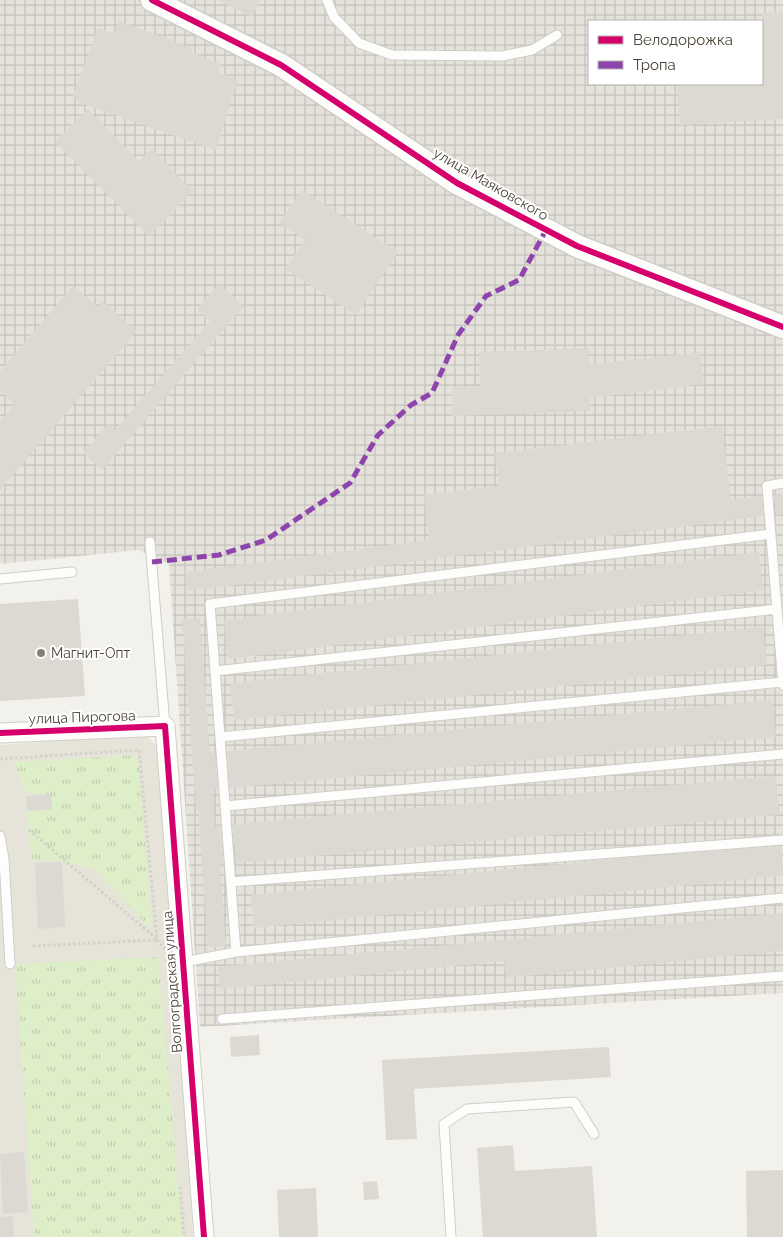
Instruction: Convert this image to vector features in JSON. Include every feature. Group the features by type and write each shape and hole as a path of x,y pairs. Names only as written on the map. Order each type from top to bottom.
{"street":[{"name":"улица Маяковского","path":"152,0 281,65 457,183 546,230 577,246 783,327"},
{"name":"улица Пирогова","path":"0,733 165,726"},
{"name":"Волгоградская улица","path":"165,726 204,1237"}],"lane":[{"path":"328,0 334,17 359,43 392,55 502,56 532,50 557,35"},
{"path":"220,737 783,683 767,486 783,482"},
{"path":"236,952 210,604 771,534"},
{"path":"150,542 165,726"},
{"path":"0,579 72,572"},
{"path":"215,671 777,609"},
{"path":"226,806 783,754"},
{"path":"0,836 4,859 10,964"},
{"path":"231,882 783,840"},
{"path":"184,962 236,952 783,898"},
{"path":"222,1019 783,976"},
{"path":"451,1237 444,1124 467,1109 574,1102 594,1134"}],"path":[{"path":"0,759 139,750 157,940"},
{"path":"29,830 157,940 166,950"},
{"path":"33,946 157,940"},
{"path":"180,1178 184,1237"}],"shaded area":[{"path":"0,0 783,0 783,993 200,1027 169,564 139,550 0,564"},
{"path":"145,735 158,747 193,1237 0,1237 0,745"}],"green space":[{"path":"138,755 152,930 93,868 31,859 27,811 52,809 51,795 24,792 15,762"},
{"path":"158,957 183,1237 34,1237 15,964"}],"building":[{"path":"218,0 260,0 252,17"},
{"path":"783,11 783,119 680,125 677,85 763,85 762,13"},
{"path":"119,21 192,48 191,52 221,64 218,72 238,80 216,150 80,103 73,95 98,28 114,34"},
{"path":"88,109 139,161 151,149 193,191 149,236 55,142"},
{"path":"302,190 398,252 356,315 285,269 305,240 279,223"},
{"path":"219,284 244,306 102,470 83,453 108,424 115,430 210,321 197,309"},
{"path":"73,286 98,307 102,301 137,331 0,490 0,421 15,404 0,391 0,371"},
{"path":"589,348 589,365 700,352 704,384 590,398 591,411 452,416 452,387 480,386 479,352"},
{"path":"722,426 731,500 762,496 763,516 188,591 185,572 429,540 424,495 499,486 495,453"},
{"path":"783,494 783,514 776,515 774,495"},
{"path":"759,552 763,590 228,659 224,620"},
{"name":"Магнит-Опт","path":"78,599 85,696 0,701 0,604"},
{"path":"200,618 210,753 215,752 218,789 213,790 215,826 220,825 223,864 220,864 226,946 208,947 182,619"},
{"path":"763,627 767,665 234,720 230,683"},
{"path":"772,700 776,737 230,788 227,751"},
{"path":"776,776 780,815 236,863 233,824"},
{"path":"51,794 52,809 27,811 26,796"},
{"path":"781,846 783,876 254,928 251,895 624,858"},
{"path":"62,862 65,927 38,929 35,863"},
{"path":"783,913 783,951 506,978 504,961 220,989 218,967"},
{"path":"259,1035 260,1055 231,1057 230,1037"},
{"path":"609,1047 611,1077 414,1089 417,1139 386,1140 382,1060"},
{"path":"513,1145 515,1171 592,1166 597,1237 483,1237 477,1148"},
{"path":"24,1152 28,1212 3,1214 0,1154"},
{"path":"783,1170 783,1237 747,1237 746,1171"},
{"path":"377,1181 379,1199 364,1200 363,1182"},
{"path":"316,1188 318,1237 279,1237 277,1190"},
{"path":"13,1216 14,1237 0,1237 0,1217"}],"marked path":[{"path":"152,562 219,555 266,540 350,483 378,435 411,405 432,393 458,335 486,296 519,280 546,230"}],"cycle path":[{"path":"152,0 281,65 457,183 577,246 783,327"},
{"path":"0,733 165,726 204,1237"}],"place":[{"name":"Магнит-Опт","path":"41,653"}]}
